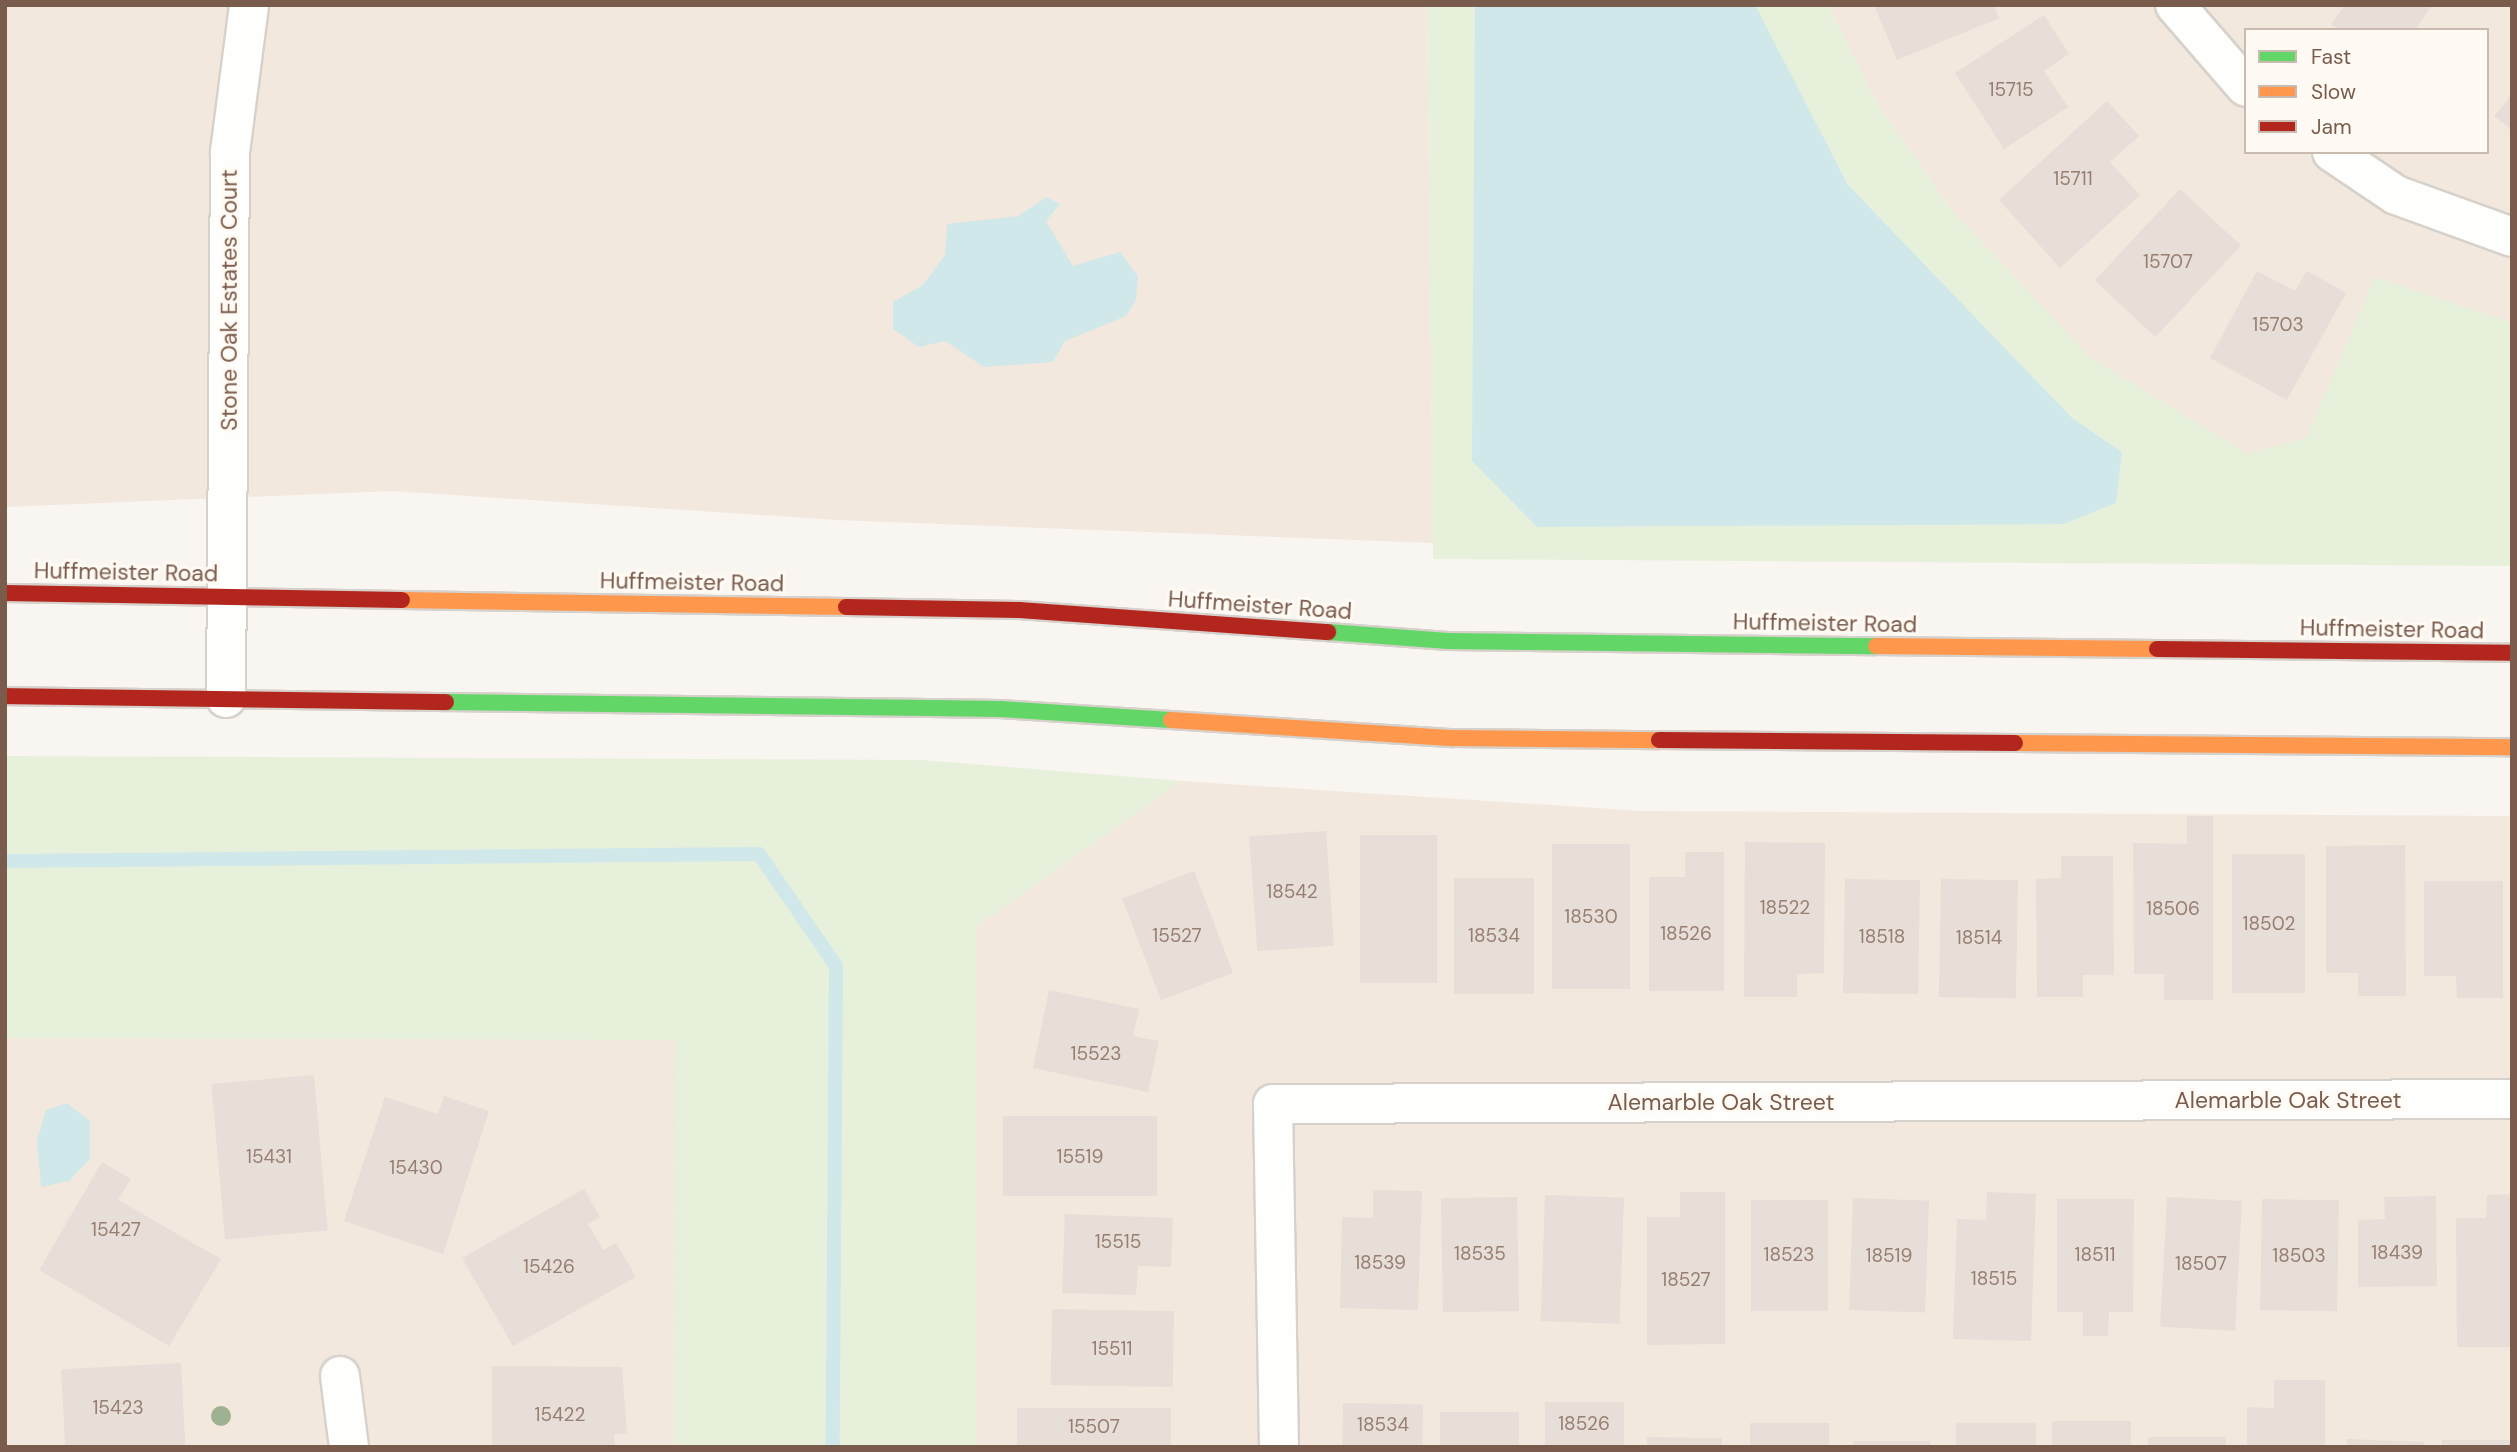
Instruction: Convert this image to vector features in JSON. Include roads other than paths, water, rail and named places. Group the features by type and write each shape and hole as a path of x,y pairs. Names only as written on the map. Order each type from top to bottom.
{"main road":[{"name":"Huffmeister Road","path":"5,593 1020,610 1448,641 2512,653"},
{"path":"5,696 1000,709 1453,738 2512,747"}],"street":[{"name":"Stone Oak Estates Court","path":"226,698 230,152 249,5"},
{"path":"2175,5 2244,85"},
{"path":"2335,154 2396,195 2512,237"},
{"name":"Alemarble Oak Street","path":"1279,1447 1273,1104 2512,1099"},
{"path":"340,1376 349,1447"}],"water":[{"path":"1475,5 1755,5 1848,185 2072,418 2122,452 2116,503 2064,524 1537,527 1472,461"},
{"path":"1046,197 1060,204 1046,221 1073,266 1120,252 1138,276 1136,300 1126,316 1065,341 1053,362 984,367 945,341 919,347 893,329 893,302 923,285 945,255 947,224 1018,216"},
{"path":"67,1103 90,1121 90,1159 69,1181 41,1187 37,1140 46,1110"}],"waterway":[{"path":"5,861 759,854 836,966 833,1447"}]}
